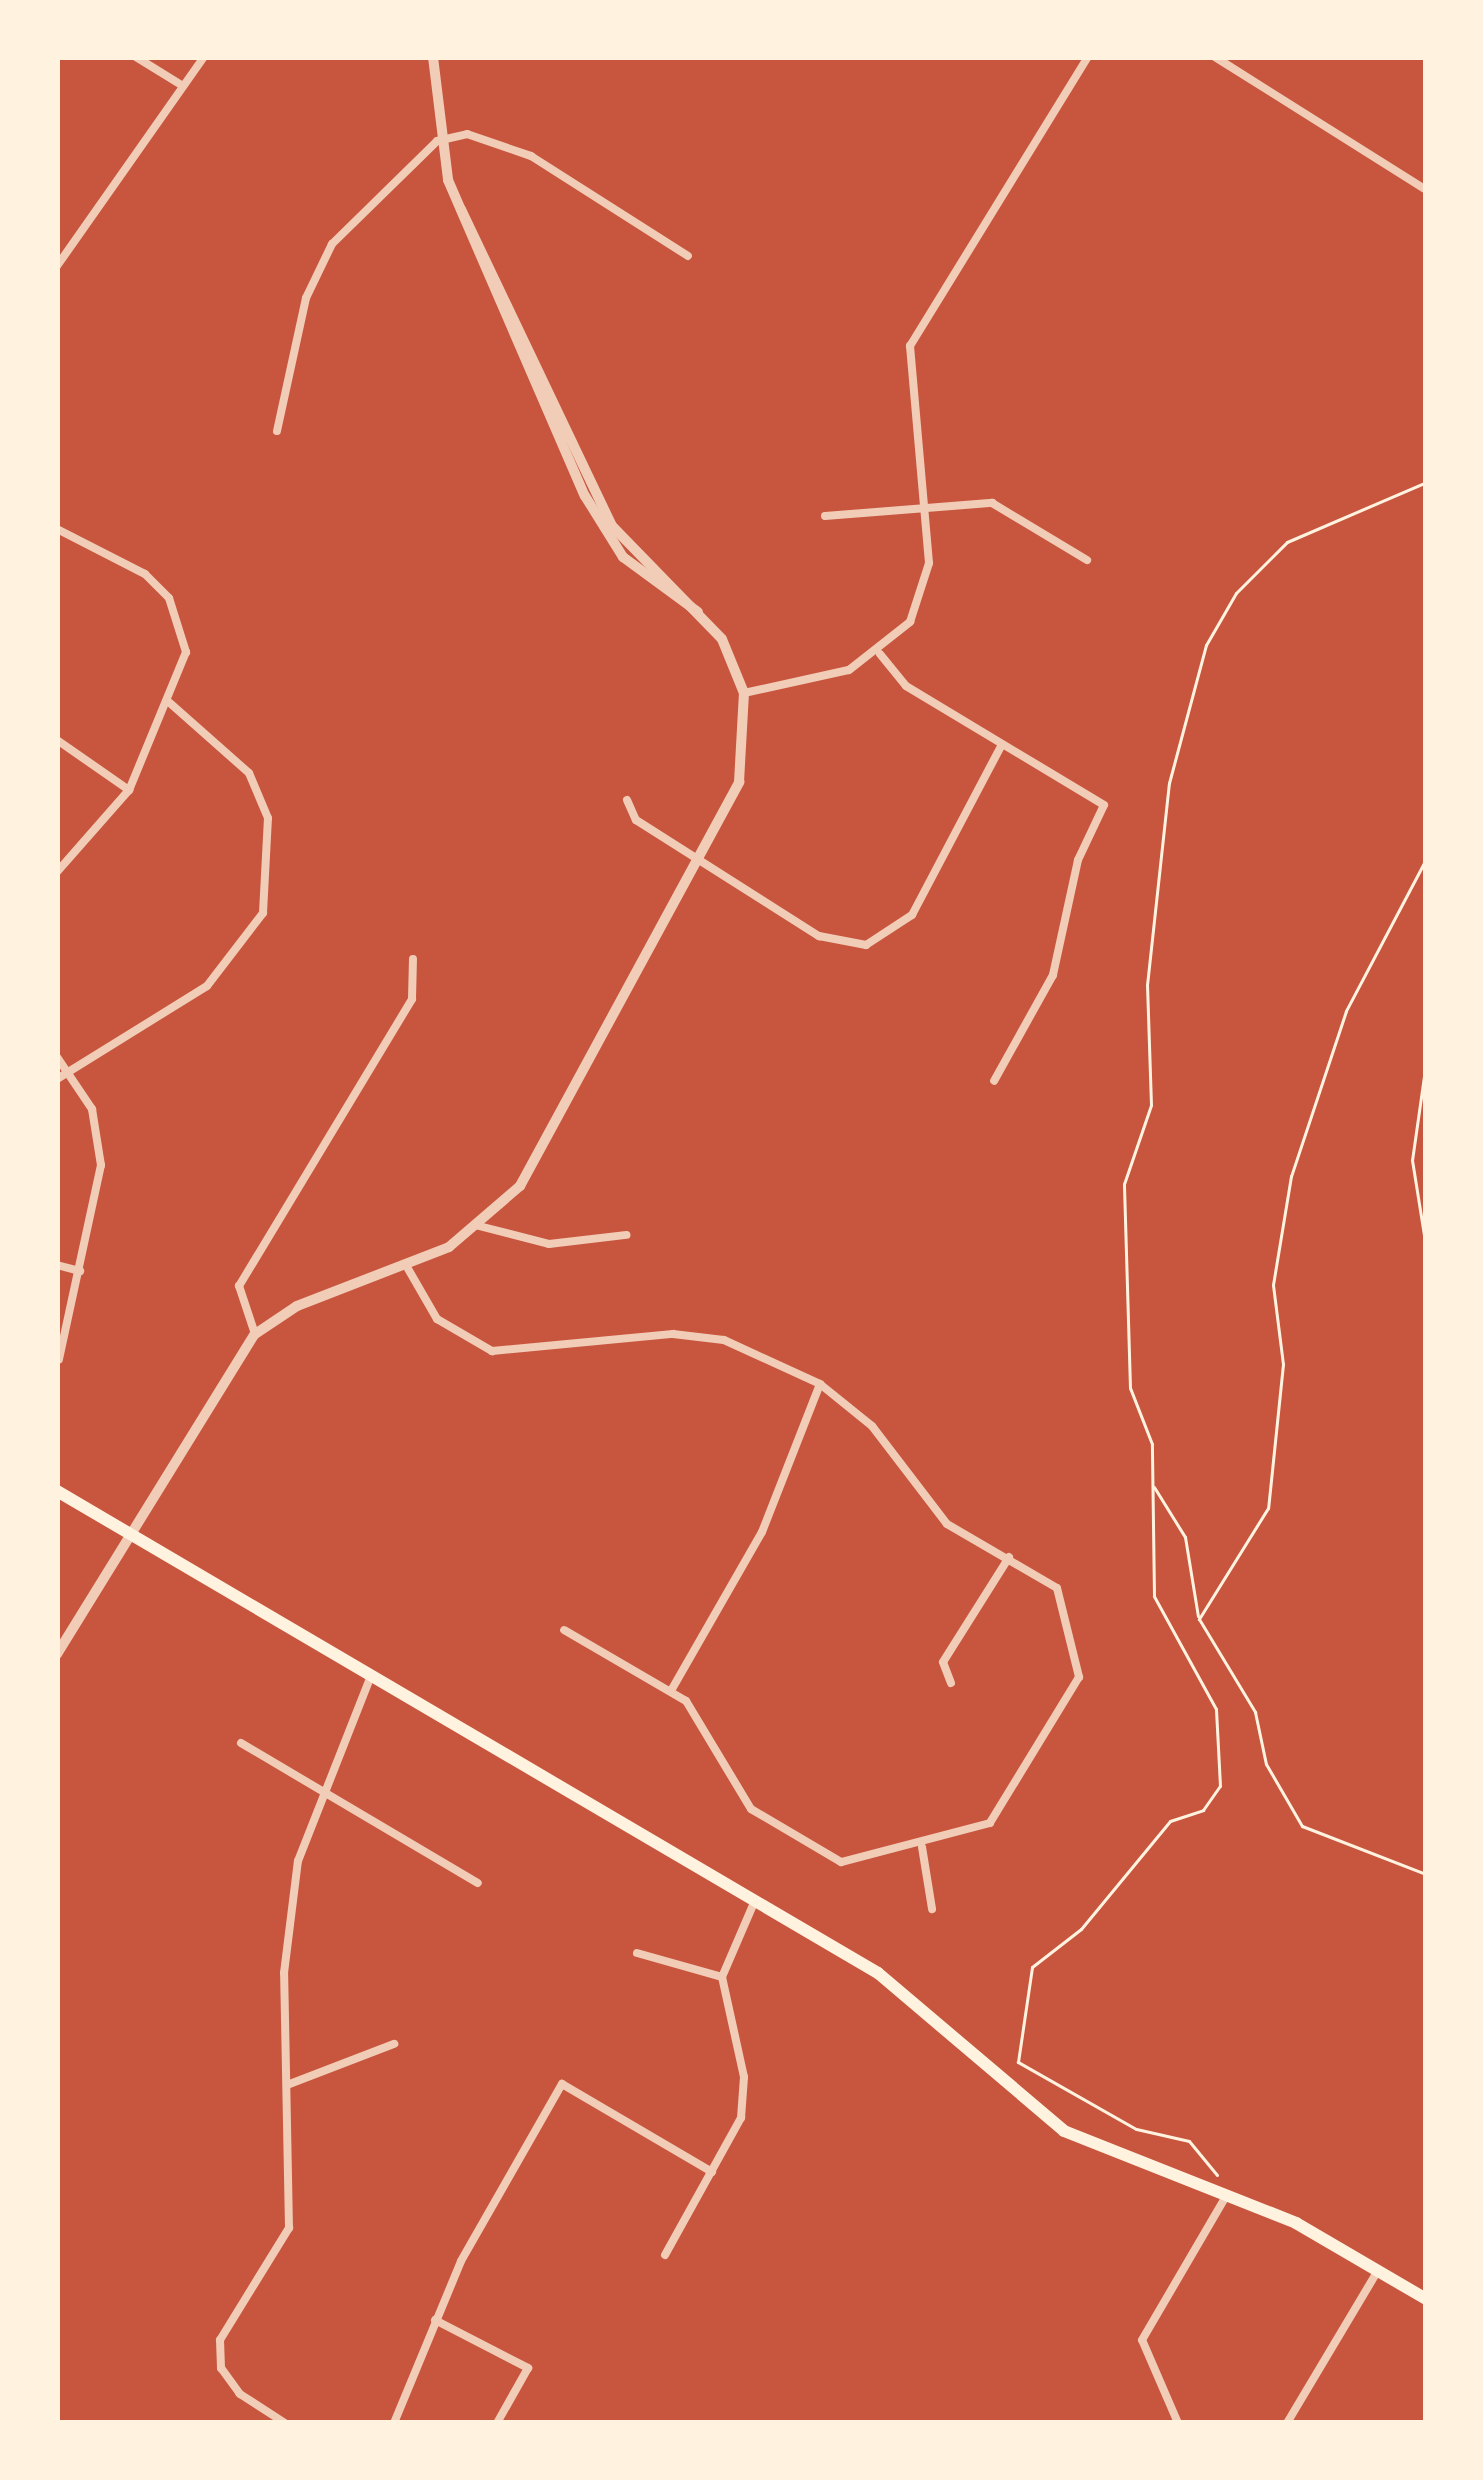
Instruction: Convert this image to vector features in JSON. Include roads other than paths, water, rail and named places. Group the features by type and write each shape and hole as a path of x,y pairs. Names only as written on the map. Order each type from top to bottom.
{"main road":[{"path":"57,1491 917,1999 1064,2132 1226,2195 1426,2299"}],"street":[{"path":"136,57 184,86"},
{"path":"57,266 204,57"},
{"path":"57,1654 255,1334 297,1306 407,1267 479,1226 537,1163 739,782 744,693 706,617 612,526 461,209 437,141 434,57"},
{"path":"744,693 880,654 923,595 922,505 910,346 1088,57"},
{"path":"1215,57 1426,190"},
{"path":"277,431 306,298 332,244 437,141 467,134 531,156 688,256"},
{"path":"825,516 992,503 1088,560"},
{"path":"57,530 169,598 186,652 170,703 129,790 57,872"},
{"path":"880,654 906,686 1104,805 1078,860 1054,974 994,1081"},
{"path":"57,1079 207,986 262,913 268,818 249,773 170,703"},
{"path":"57,740 129,790"},
{"path":"627,800 636,820 818,936 843,945 890,937 1000,746"},
{"path":"255,1334 239,1286 412,999 413,959"},
{"path":"57,1057 100,1148 80,1271 59,1360"},
{"path":"479,1226 549,1244 626,1235"},
{"path":"57,1264 80,1271"},
{"path":"407,1267 450,1332 492,1351 673,1334 724,1340 820,1384 872,1426 947,1523 1048,1578 1068,1610 1073,1696 1003,1811 922,1847 841,1862 751,1809 709,1726 671,1689 564,1630"},
{"path":"671,1689 762,1532 820,1384"},
{"path":"951,1683 943,1662 1009,1557"},
{"path":"285,2423 240,2394 221,2368 220,2340 289,2228 284,1973 320,1788 370,1678"},
{"path":"241,1743 478,1883"},
{"path":"922,1847 932,1909"},
{"path":"665,2255 712,2172 745,2093 722,1977 753,1905"},
{"path":"637,1953 722,1977"},
{"path":"286,2085 394,2044"},
{"path":"394,2423 435,2320 562,2084 712,2172"},
{"path":"1178,2423 1142,2340 1226,2195"},
{"path":"1286,2423 1378,2270"},
{"path":"435,2320 527,2368 496,2423"}]}
